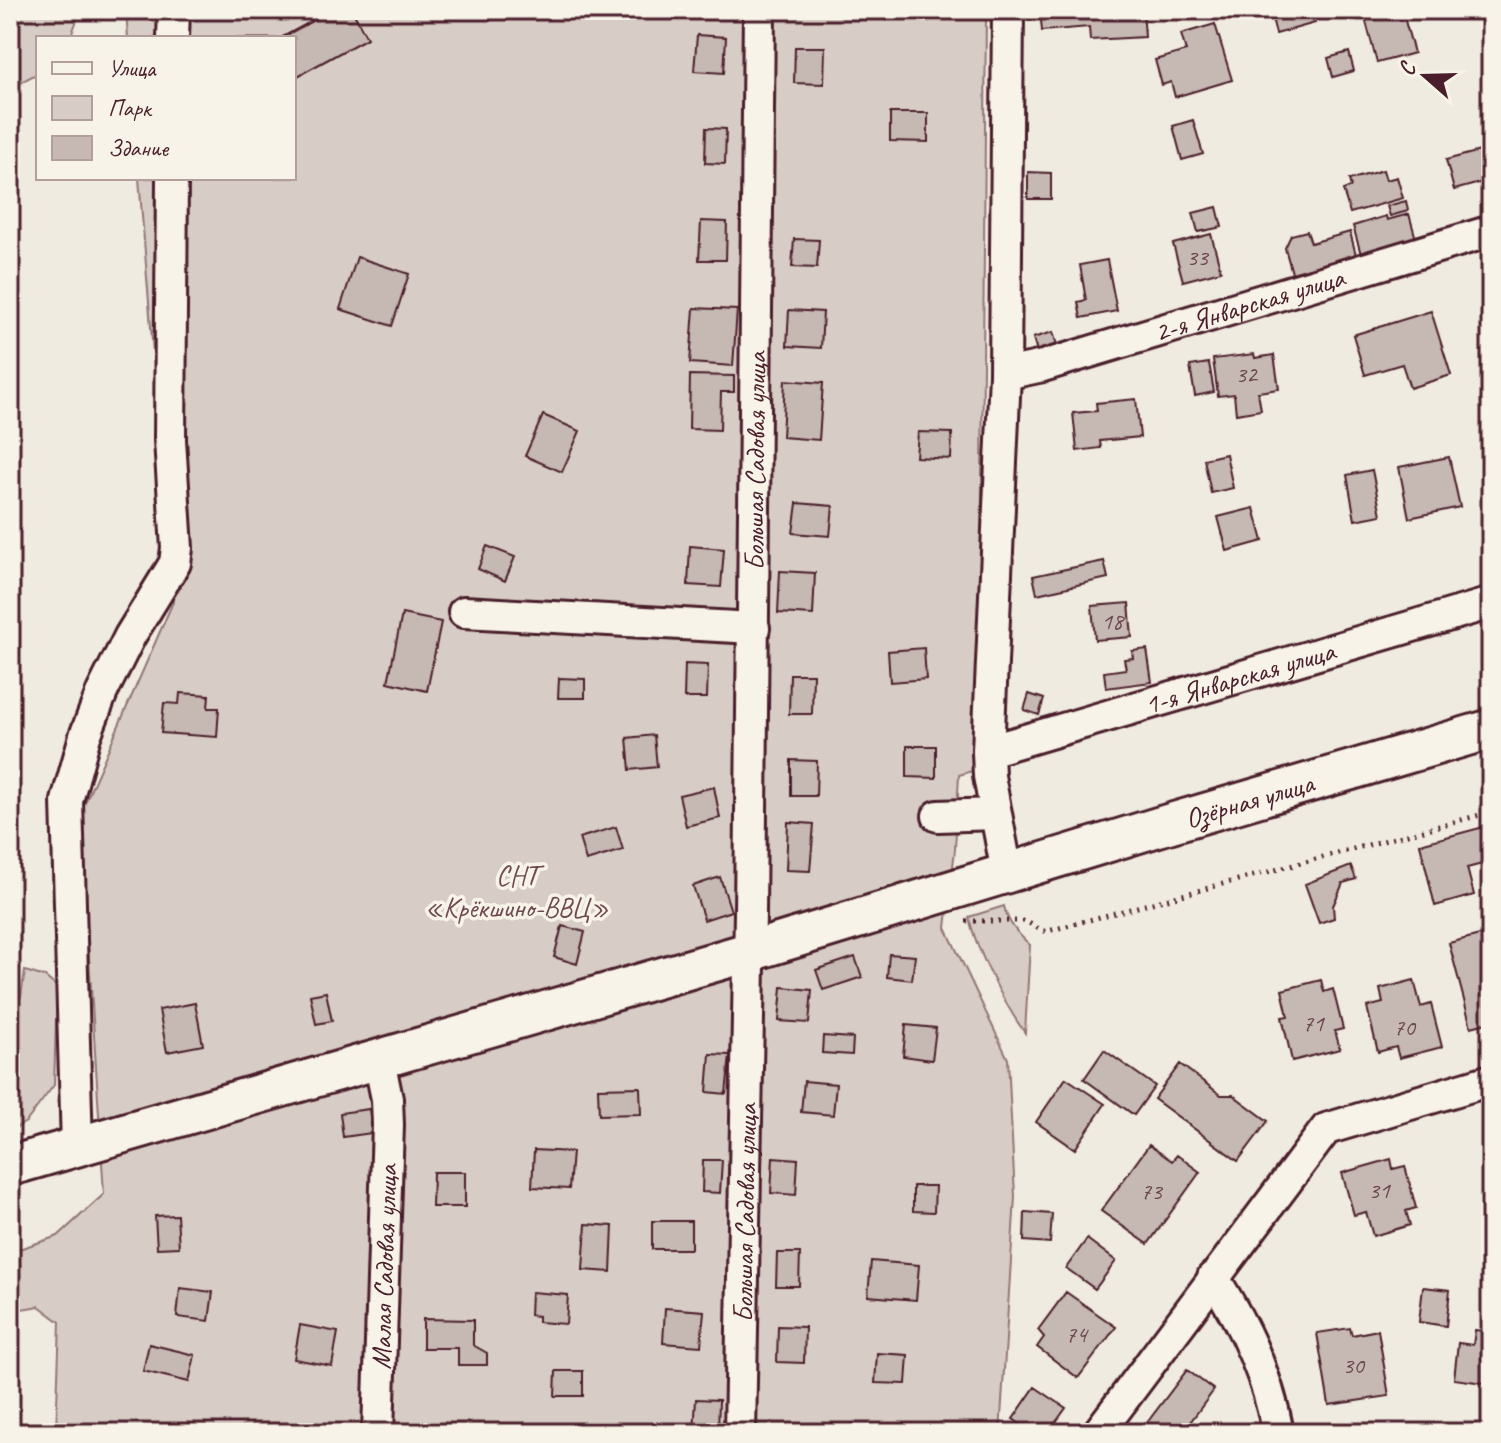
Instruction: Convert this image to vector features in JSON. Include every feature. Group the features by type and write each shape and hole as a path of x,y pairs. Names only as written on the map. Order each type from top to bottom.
{"main road":[{"name":"Озёрная улица","path":"10,1166 749,952 1491,729"}],"street":[{"path":"173,36 174,10"},
{"name":"Большая Садовая улица","path":"740,1433 754,628 759,10"},
{"path":"1007,873 995,814 988,751 1005,374 1008,10"},
{"path":"77,1147 67,801 85,736 102,692 130,636 175,563 170,440 172,180"},
{"name":"2-я Январская улица","path":"1005,374 1043,366 1491,231"},
{"name":"1-я Январская улица","path":"988,751 1491,603"},
{"path":"464,612 754,628"},
{"path":"938,816 995,814"},
{"name":"Малая Садовая улица","path":"378,1433 388,1140 387,1099 379,1060"},
{"path":"1098,1433 1326,1129 1491,1080"},
{"path":"1213,1277 1234,1310 1259,1361 1278,1433"}],"path":[{"path":"953,921 1017,921 1048,931 1491,812"}],"green space":[{"path":"10,10 81,10 71,36 36,36 36,74 10,88"},
{"name":"СНТ «Крёкшино-ВВЦ»","path":"126,10 986,10 981,598 972,771 959,775 946,928 1008,1059 1015,1197 1000,1433 56,1433 60,1322 39,1306 10,1311 10,1252 58,1236 104,1194 80,814 173,602 139,180 296,180 296,36 128,36"},
{"path":"1004,906 1014,927 1030,945 1025,1033 992,977 969,917"},
{"path":"25,971 45,977 57,987 54,1085 26,1122 10,1131 10,1014 21,996"}],"building":[{"path":"332,10 352,10 367,38 296,77 296,36 285,36"},
{"path":"1040,10 1143,10 1145,37 1090,40 1089,27 1042,31"},
{"path":"1270,10 1311,10 1315,23 1276,34"},
{"path":"1402,10 1414,53 1377,63 1365,18"},
{"path":"1215,24 1232,80 1175,97 1171,82 1162,85 1155,60 1186,51 1181,34"},
{"path":"697,35 726,37 724,73 694,71"},
{"path":"795,47 825,47 824,84 794,83"},
{"path":"1349,52 1354,71 1333,77 1328,58"},
{"path":"890,113 928,113 928,142 890,141"},
{"path":"1193,120 1203,154 1182,160 1173,126"},
{"path":"706,128 726,129 725,164 705,163"},
{"path":"1491,148 1491,180 1454,190 1446,160"},
{"path":"1383,170 1386,180 1397,177 1403,198 1350,213 1343,190 1351,187 1349,180"},
{"path":"1028,172 1051,173 1051,199 1028,199"},
{"path":"1406,201 1408,211 1390,216 1387,206"},
{"path":"1217,207 1222,227 1198,232 1193,213"},
{"path":"1409,214 1416,239 1361,254 1353,226 1386,216 1387,220"},
{"path":"701,221 727,222 726,260 699,260"},
{"path":"1307,231 1311,243 1350,232 1356,255 1292,273 1285,248 1291,235"},
{"path":"1211,234 1221,271 1183,281 1173,244"},
{"path":"794,239 819,240 817,268 792,267"},
{"path":"357,257 409,274 392,326 340,309"},
{"path":"1107,260 1117,311 1081,318 1078,302 1086,300 1080,265"},
{"path":"694,308 737,310 733,366 690,363"},
{"path":"789,310 823,312 821,348 787,346"},
{"path":"1431,311 1451,375 1410,388 1402,364 1365,375 1353,335"},
{"path":"1053,332 1057,345 1037,351 1033,338"},
{"path":"1254,354 1255,358 1274,355 1279,389 1258,392 1261,410 1236,414 1234,394 1218,396 1213,359"},
{"path":"1209,363 1214,392 1195,396 1190,366"},
{"path":"690,375 734,376 734,392 721,392 720,430 689,429"},
{"path":"785,380 823,383 819,440 782,437"},
{"path":"1136,399 1140,437 1100,441 1101,448 1077,451 1073,413 1097,411 1096,403"},
{"path":"543,415 580,431 562,472 525,456"},
{"path":"918,432 952,433 951,459 916,457"},
{"path":"1226,454 1233,488 1211,493 1204,459"},
{"path":"1449,457 1460,507 1409,518 1399,467"},
{"path":"1372,470 1381,515 1355,520 1347,475"},
{"path":"797,503 833,506 830,536 793,533"},
{"path":"1254,508 1263,541 1227,551 1218,517"},
{"path":"487,546 515,557 505,581 478,569"},
{"path":"690,546 724,549 721,587 688,585"},
{"path":"1104,561 1108,578 1037,594 1033,576"},
{"path":"780,571 815,573 813,615 778,613"},
{"path":"1129,603 1132,637 1095,640 1092,606"},
{"path":"402,614 441,622 427,691 388,682"},
{"path":"924,648 926,679 890,682 888,651"},
{"path":"1147,649 1152,682 1106,688 1104,672 1126,669 1124,659 1133,658 1132,651"},
{"path":"685,664 708,665 707,698 684,698"},
{"path":"790,674 813,674 812,714 789,714"},
{"path":"559,678 585,679 585,698 558,698"},
{"path":"180,693 209,695 208,708 219,708 217,737 161,733 164,703 179,704"},
{"path":"1029,694 1044,699 1039,715 1024,710"},
{"path":"654,735 657,767 630,770 627,738"},
{"path":"907,746 936,746 936,778 907,777"},
{"path":"791,760 817,761 816,796 791,796"},
{"path":"714,787 720,818 686,826 679,795"},
{"path":"788,822 814,824 810,871 786,870"},
{"path":"1491,825 1490,862 1467,868 1474,895 1435,906 1420,844"},
{"path":"616,827 623,850 586,861 579,838"},
{"path":"1351,866 1356,879 1343,883 1333,906 1334,918 1319,923 1305,884"},
{"path":"720,877 731,911 704,920 693,886"},
{"path":"562,926 585,932 577,964 554,957"},
{"path":"1491,932 1491,1022 1471,1027 1449,943"},
{"path":"889,954 915,956 912,980 887,977"},
{"path":"855,957 862,977 823,990 816,970"},
{"path":"1321,980 1324,992 1333,989 1343,1029 1335,1031 1340,1049 1292,1061 1282,1017 1288,1016 1282,990"},
{"path":"1414,980 1421,1007 1431,1004 1442,1047 1399,1058 1396,1047 1378,1052 1367,1007 1383,1003 1380,989"},
{"path":"782,987 812,990 809,1023 779,1021"},
{"path":"326,992 332,1021 316,1024 310,995"},
{"path":"195,1003 203,1045 167,1052 159,1010"},
{"path":"906,1025 936,1028 932,1060 903,1056"},
{"path":"823,1036 853,1038 852,1055 822,1053"},
{"path":"1104,1050 1155,1086 1134,1115 1084,1079"},
{"path":"710,1054 730,1055 726,1094 707,1092"},
{"path":"1180,1064 1221,1095 1233,1095 1268,1121 1238,1161 1154,1099"},
{"path":"1066,1078 1105,1104 1075,1149 1036,1122"},
{"path":"804,1081 836,1084 833,1115 801,1112"},
{"path":"640,1087 641,1114 599,1115 598,1088"},
{"path":"369,1109 372,1133 343,1137 340,1113"},
{"path":"1149,1145 1172,1161 1177,1155 1200,1172 1148,1244 1101,1211"},
{"path":"534,1150 572,1152 569,1189 532,1187"},
{"path":"773,1157 798,1159 796,1195 771,1193"},
{"path":"1391,1159 1393,1169 1405,1166 1416,1208 1406,1211 1410,1225 1373,1236 1366,1212 1354,1215 1342,1173"},
{"path":"703,1160 722,1160 720,1193 702,1192"},
{"path":"433,1172 465,1172 465,1207 432,1207"},
{"path":"913,1186 935,1186 934,1212 913,1211"},
{"path":"1025,1212 1052,1214 1050,1243 1024,1241"},
{"path":"177,1215 179,1247 157,1248 155,1216"},
{"path":"652,1221 691,1221 691,1249 652,1249"},
{"path":"586,1224 613,1226 611,1272 583,1270"},
{"path":"1087,1239 1116,1261 1095,1289 1066,1268"},
{"path":"777,1253 800,1253 799,1286 776,1286"},
{"path":"871,1261 919,1265 916,1300 868,1296"},
{"path":"1423,1287 1450,1290 1446,1326 1419,1322"},
{"path":"180,1288 213,1292 209,1321 177,1317"},
{"path":"531,1292 568,1295 566,1324 538,1322 538,1316 530,1315"},
{"path":"1066,1292 1116,1327 1078,1378 1037,1347 1044,1337 1038,1330"},
{"path":"665,1308 704,1311 701,1346 663,1343"},
{"path":"423,1319 473,1320 473,1345 487,1353 487,1365 458,1365 458,1348 423,1348"},
{"path":"300,1325 338,1332 332,1366 294,1359"},
{"path":"778,1326 805,1327 804,1363 777,1362"},
{"path":"1350,1328 1352,1335 1378,1330 1389,1396 1329,1405 1317,1333"},
{"path":"1475,1330 1491,1332 1491,1384 1454,1379 1458,1343 1473,1345"},
{"path":"149,1344 195,1355 189,1382 143,1371"},
{"path":"877,1353 908,1355 906,1384 875,1383"},
{"path":"1187,1370 1214,1390 1182,1433 1159,1433 1146,1424"},
{"path":"556,1371 583,1371 583,1396 555,1396"},
{"path":"1035,1387 1066,1408 1048,1433 1033,1433 1013,1419"},
{"path":"696,1399 719,1400 718,1433 694,1433"}]}
